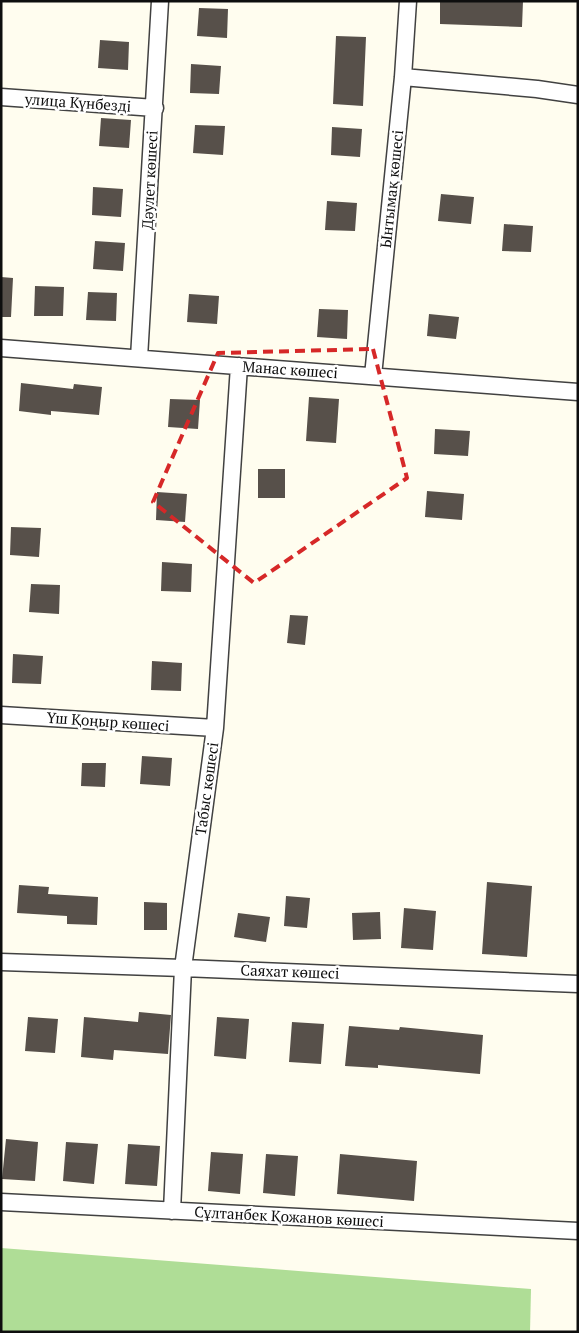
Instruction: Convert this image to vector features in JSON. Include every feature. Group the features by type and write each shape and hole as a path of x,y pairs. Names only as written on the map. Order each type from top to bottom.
{"street":[{"name":"Дәулет көшесі","path":"139,358 160,1"},
{"name":"Ынтымақ көшесі","path":"373,376 403,77 408,1"},
{"path":"403,77 537,89 578,96"},
{"name":"улица Күнбезді","path":"1,97 154,108"},
{"name":"Манас көшесі","path":"1,348 578,392"},
{"name":"Табыс көшесі","path":"172,1211 183,968 215,728 240,366"},
{"name":"Үш Қоңыр көшесі","path":"1,715 215,728"},
{"name":"Саяхат көшесі","path":"1,962 578,984"},
{"name":"Сұлтанбек Қожанов көшесі","path":"1,1202 578,1232"}],"highlighted area":[{"path":"373,349 407,478 254,583 153,502 218,353"}],"green space":[{"path":"1,1248 531,1289 530,1332 1,1332"}],"building":[{"path":"440,1 523,1 522,27 440,24"},
{"path":"199,8 228,9 227,38 197,36"},
{"path":"336,36 366,37 363,106 333,104"},
{"path":"100,40 129,42 128,70 98,68"},
{"path":"191,64 221,66 219,94 190,93"},
{"path":"101,118 131,120 129,148 99,146"},
{"path":"195,125 225,126 223,155 193,153"},
{"path":"332,127 362,129 360,157 331,155"},
{"path":"93,187 123,189 121,217 92,215"},
{"path":"441,194 474,197 471,224 438,221"},
{"path":"327,201 357,203 355,231 325,230"},
{"path":"504,224 533,226 531,252 502,251"},
{"path":"95,241 125,243 123,271 93,269"},
{"path":"1,277 13,278 11,317 1,317"},
{"path":"35,286 64,287 63,316 34,316"},
{"path":"88,292 117,293 116,321 86,320"},
{"path":"189,294 219,296 217,324 187,322"},
{"path":"319,309 348,310 347,339 317,337"},
{"path":"429,314 459,317 456,339 427,336"},
{"path":"21,383 73,389 74,384 102,387 99,415 51,411 51,415 19,411"},
{"path":"309,397 339,399 336,443 306,441"},
{"path":"170,399 200,400 198,429 168,427"},
{"path":"435,429 470,431 468,456 434,454"},
{"path":"258,469 285,469 285,498 258,498"},
{"path":"427,491 464,494 462,520 425,517"},
{"path":"157,492 187,494 185,522 156,520"},
{"path":"11,527 41,528 39,557 10,555"},
{"path":"162,562 192,564 191,592 161,591"},
{"path":"31,584 60,585 59,614 29,612"},
{"path":"290,615 308,616 305,645 287,643"},
{"path":"13,654 43,656 41,684 12,683"},
{"path":"152,661 182,663 181,691 151,690"},
{"path":"142,756 172,758 170,786 140,784"},
{"path":"82,763 106,763 105,787 81,786"},
{"path":"487,882 532,886 527,957 482,954"},
{"path":"19,885 49,887 48,894 98,897 97,925 67,924 67,916 17,913"},
{"path":"286,896 310,898 307,928 284,926"},
{"path":"144,902 167,903 167,930 144,930"},
{"path":"404,908 436,911 433,950 401,948"},
{"path":"380,912 381,939 353,940 352,913"},
{"path":"238,913 270,917 266,942 234,937"},
{"path":"139,1012 171,1015 168,1054 114,1050 113,1060 81,1057 84,1017 138,1022"},
{"path":"28,1017 58,1019 55,1053 25,1051"},
{"path":"217,1017 249,1019 246,1059 214,1056"},
{"path":"292,1022 324,1024 321,1064 289,1062"},
{"path":"349,1026 399,1030 400,1027 483,1035 480,1074 378,1065 378,1068 345,1066"},
{"path":"6,1139 38,1142 35,1181 2,1179"},
{"path":"66,1142 98,1144 94,1184 63,1181"},
{"path":"128,1144 160,1146 157,1186 125,1184"},
{"path":"211,1152 243,1154 240,1194 208,1191"},
{"path":"266,1154 298,1156 295,1196 263,1193"},
{"path":"340,1154 417,1161 414,1201 337,1194"}]}
